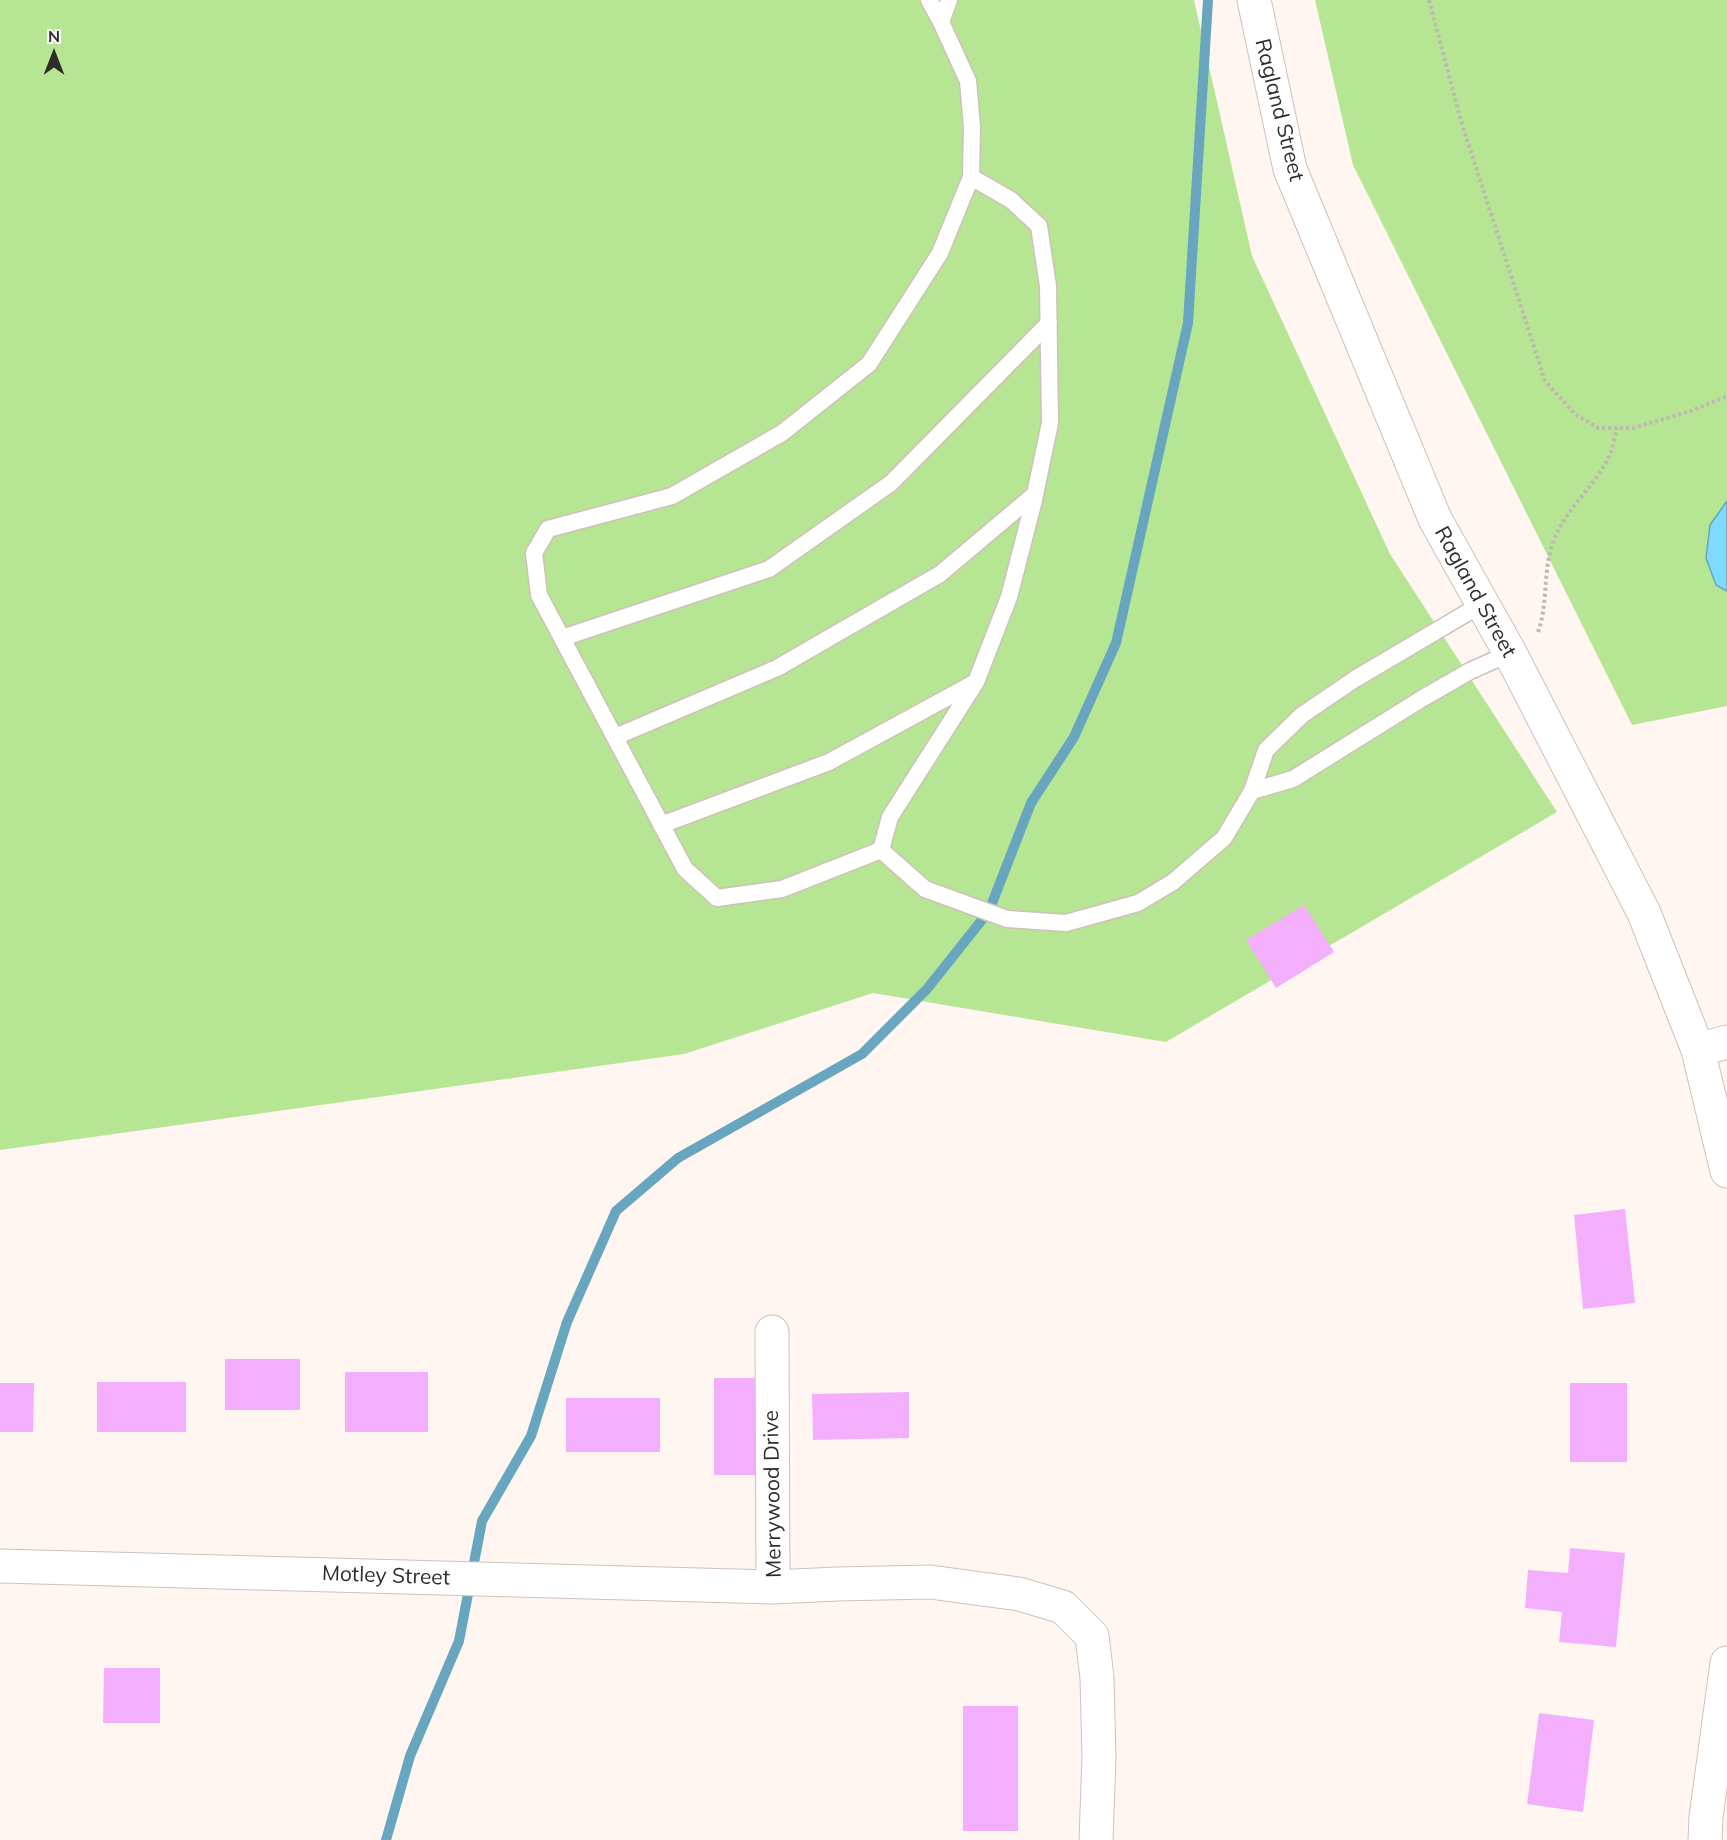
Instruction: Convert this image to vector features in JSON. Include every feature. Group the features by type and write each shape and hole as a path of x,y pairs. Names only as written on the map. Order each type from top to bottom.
{"street":[{"name":"Ragland Street","path":"1254,0 1290,169 1435,519 1510,653 1713,1046 1727,1171"},
{"name":"Merrywood Drive","path":"772,1332 772,1587 930,1582 1019,1594 1063,1607 1092,1636 1097,1689 1099,1758 1096,1840"},
{"name":"Motley Street","path":"0,1566 772,1587"},
{"path":"1705,1840 1727,1662"}],"lane":[{"path":"881,850 782,889 717,898 685,868 539,595 534,553 548,529 672,496 782,433 869,364 940,253 971,177 972,127 968,81 929,0"},
{"path":"941,22 949,0"},
{"path":"881,850 890,818 976,682 1009,597 1050,423 1048,286 1039,226 1011,200 971,177"},
{"path":"562,638 769,569 891,483 1049,323"},
{"path":"615,737 777,668 940,574 1035,494"},
{"path":"881,850 925,889 1007,919 1066,923 1138,903 1173,882 1224,838 1252,791 1266,750 1302,715 1355,679 1482,604"},
{"path":"1252,791 1293,780 1423,698 1470,671 1510,653"},
{"path":"662,825 829,762 976,682"}],"path":[{"path":"1429,0 1461,121 1545,381 1575,414 1598,428 1633,428 1691,411 1727,396"},
{"path":"1510,653 1536,639 1543,618 1552,546 1563,523 1609,458 1617,428"}],"green space":[{"path":"0,0 1194,0 1252,256 1390,554 1557,812 1166,1042 873,993 684,1054 0,1150"},
{"path":"1315,0 1727,0 1727,706 1632,725 1353,165"}],"water":[{"path":"1727,501 1727,591 1716,585 1706,558 1710,525"}],"building":[{"path":"1304,905 1334,952 1276,988 1246,940"},
{"path":"1625,1209 1635,1303 1583,1309 1574,1215"},
{"path":"225,1359 300,1359 300,1410 225,1410"},
{"path":"345,1372 428,1372 428,1432 345,1432"},
{"path":"714,1378 758,1378 758,1475 714,1475"},
{"path":"97,1382 186,1382 186,1432 97,1432"},
{"path":"0,1383 34,1383 33,1432 0,1432"},
{"path":"1570,1383 1627,1383 1627,1462 1570,1462"},
{"path":"909,1392 909,1438 813,1440 812,1394"},
{"path":"566,1398 660,1398 660,1452 566,1452"},
{"path":"1570,1548 1625,1553 1616,1647 1559,1642 1562,1612 1525,1608 1528,1570 1568,1573"},
{"path":"104,1668 160,1668 160,1723 103,1723"},
{"path":"963,1706 1018,1706 1018,1831 963,1831"},
{"path":"1539,1713 1594,1720 1583,1812 1527,1804"}],"waterway":[{"path":"386,1840 410,1756 459,1641 482,1521 531,1436 567,1322 616,1211 678,1158 862,1054 927,989 989,911 1031,803 1074,737 1116,643 1188,323 1208,0"}]}
